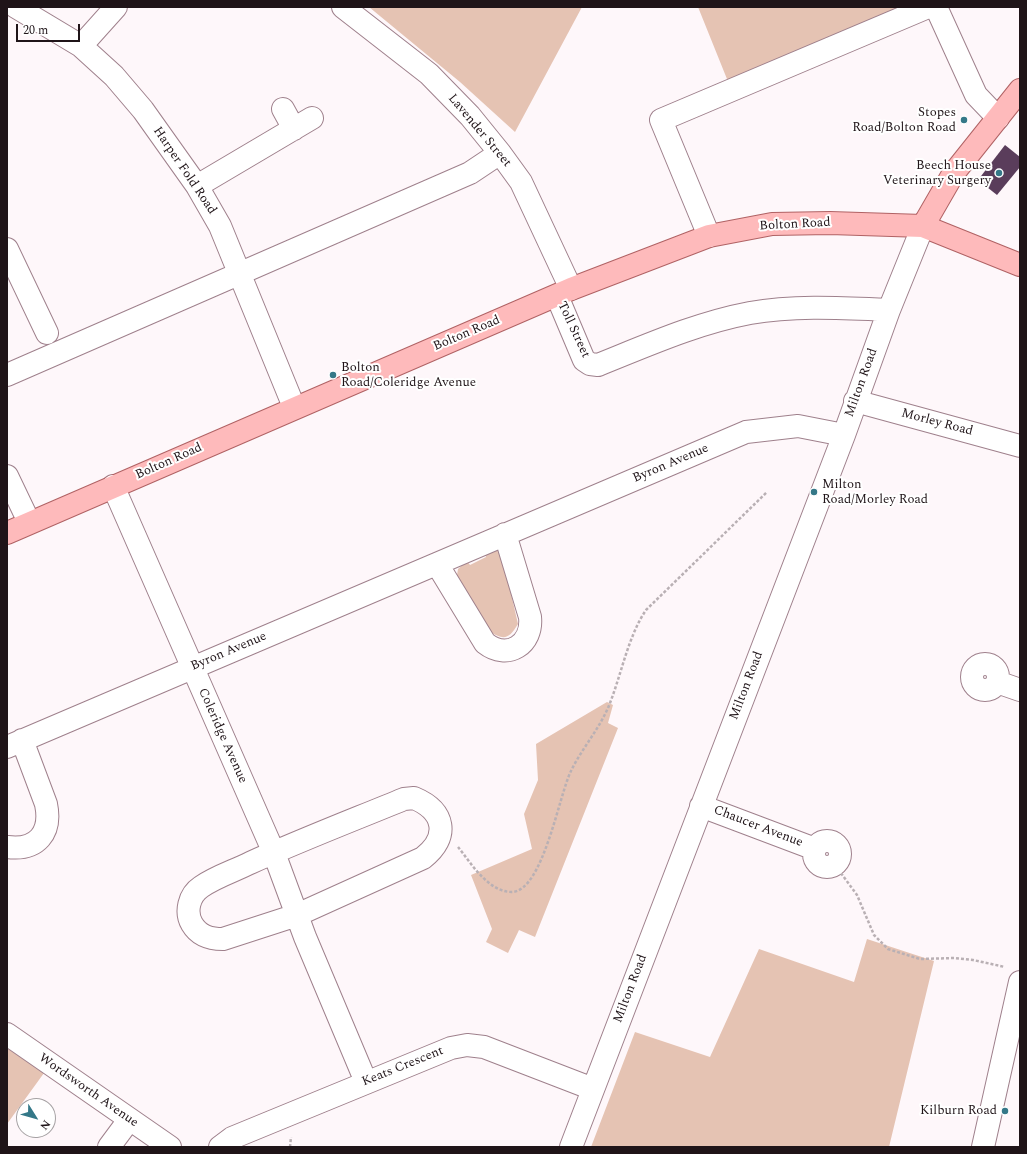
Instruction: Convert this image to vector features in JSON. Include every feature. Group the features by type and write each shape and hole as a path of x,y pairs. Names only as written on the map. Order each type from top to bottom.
{"main road":[{"path":"1018,261 923,226 953,174 1020,90"},
{"name":"Bolton Road","path":"7,533 29,522 294,407 564,293 709,236 772,224 830,223 923,226"}],"street":[{"name":"Harper Fold Road","path":"16,7 81,46 114,76 143,110 197,186 220,226 241,274 294,407"},
{"path":"81,46 116,7"},
{"name":"Lavender Street","path":"343,7 429,74 470,116 500,153 520,182 564,293"},
{"path":"709,236 661,120 928,7"},
{"path":"936,7 976,95 998,118"},
{"path":"197,186 303,123 283,108"},
{"path":"7,375 470,173 500,153"},
{"name":"Milton Road","path":"571,1147 844,435 854,401 923,226"},
{"path":"7,249 47,319"},
{"name":"Toll Street","path":"564,293 584,360 590,364 598,365 683,331 751,313 796,309 843,308 889,310"},
{"name":"Morley Road","path":"854,401 1020,446"},
{"name":"Byron Avenue","path":"7,847 16,848 31,844 43,836 47,826 48,815 46,804 15,743 746,432 798,426 844,435"},
{"path":"7,476 29,522"},
{"name":"Coleridge Avenue","path":"113,486 274,853 297,915 366,1082"},
{"path":"437,564 485,643 491,648 500,651 517,648 524,642 529,634 531,626 530,617 505,534"},
{"path":"998,682 1020,690"},
{"path":"414,798 430,807 437,814 441,824 438,843 423,858 297,915 223,939 212,939 200,934 190,920 188,912 189,904 200,887 274,853 404,799 414,798"},
{"name":"Chaucer Avenue","path":"701,806 815,849 815,857 819,864 827,867 835,864"},
{"path":"983,1147 1016,976"},
{"name":"Wordsworth Avenue","path":"7,1034 170,1147"},
{"name":"Keats Crescent","path":"220,1147 232,1138 366,1082 451,1048 467,1045 484,1047 593,1089"},
{"path":"109,1147 129,1120"}],"path":[{"path":"440,833 455,844 488,882 500,890 513,892 524,888 532,879 540,864 571,772 610,704 638,622 646,610 767,492"},
{"path":"835,864 857,895 874,935 888,949 920,959 954,958 974,960 1016,976"}],"shaded area":[{"path":"369,7 582,7 515,132 460,82"},
{"path":"698,7 910,7 729,84"},
{"path":"500,546 518,624 512,633 506,637 499,636 489,631 456,581 458,569 467,561 470,565 486,557 485,553"},
{"path":"607,702 613,705 608,723 618,728 535,937 519,930 508,953 486,942 492,929 471,875 532,849 524,814 538,780 536,744"},
{"path":"867,939 934,961 889,1147 591,1147 635,1032 710,1057 759,949 854,982"},
{"path":"7,1048 44,1073 26,1098 16,1098 16,1112 7,1124"}],"building":[{"name":"Beech House Veterinary Surgery","path":"1005,145 1020,157 1020,167 997,195 978,180"}],"place":[{"name":"Stopes Road/Bolton Road","path":"964,120"},
{"name":"Beech House Veterinary Surgery","path":"999,173"},
{"name":"Bolton Road/Coleridge Avenue","path":"333,375"},
{"name":"Milton Road/Morley Road","path":"814,492"},
{"name":"Kilburn Road","path":"1005,1111"}]}
